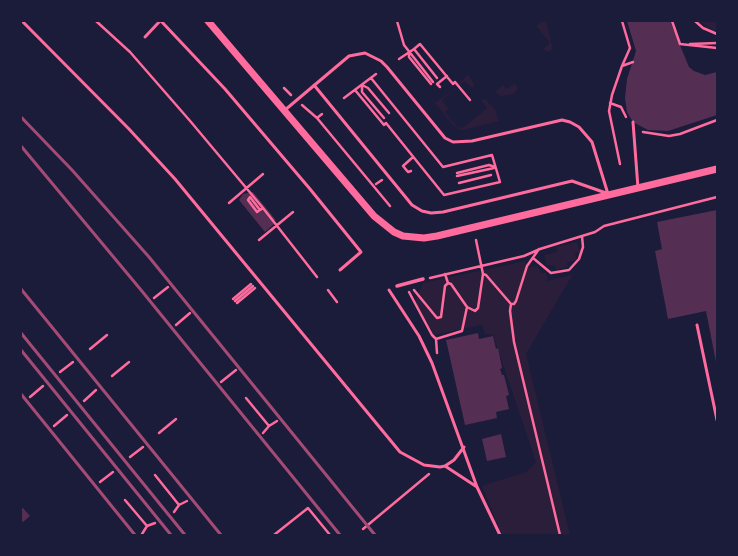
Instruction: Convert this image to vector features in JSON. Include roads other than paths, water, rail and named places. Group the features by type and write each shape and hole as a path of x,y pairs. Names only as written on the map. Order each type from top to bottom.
{"street":[{"path":"208,21 374,216 394,232 403,236 424,238 437,236 717,169"},
{"path":"397,286 423,279"}],"lane":[{"path":"22,21 129,129 176,179 393,445 408,458 424,465 440,467 445,466 454,460 464,447"},
{"path":"145,37 161,21 225,89 310,189 361,252 340,270"},
{"path":"285,110 349,56 365,53 381,61 387,67 445,138 453,142 468,141 562,120 579,127 592,142 608,194"},
{"path":"314,85 412,205 422,211 431,213 443,212 572,181 608,194"},
{"path":"633,122 638,188"},
{"path":"389,290 412,324 432,364 478,487 500,535"},
{"path":"697,325 717,420"},
{"path":"445,466 478,487"}],"railway":[{"path":"21,117 72,170 149,257 375,535"},
{"path":"21,146 141,290 340,535"},
{"path":"21,289 221,535"},
{"path":"21,333 185,535"},
{"path":"21,350 171,535"},
{"path":"21,394 135,535"}]}
